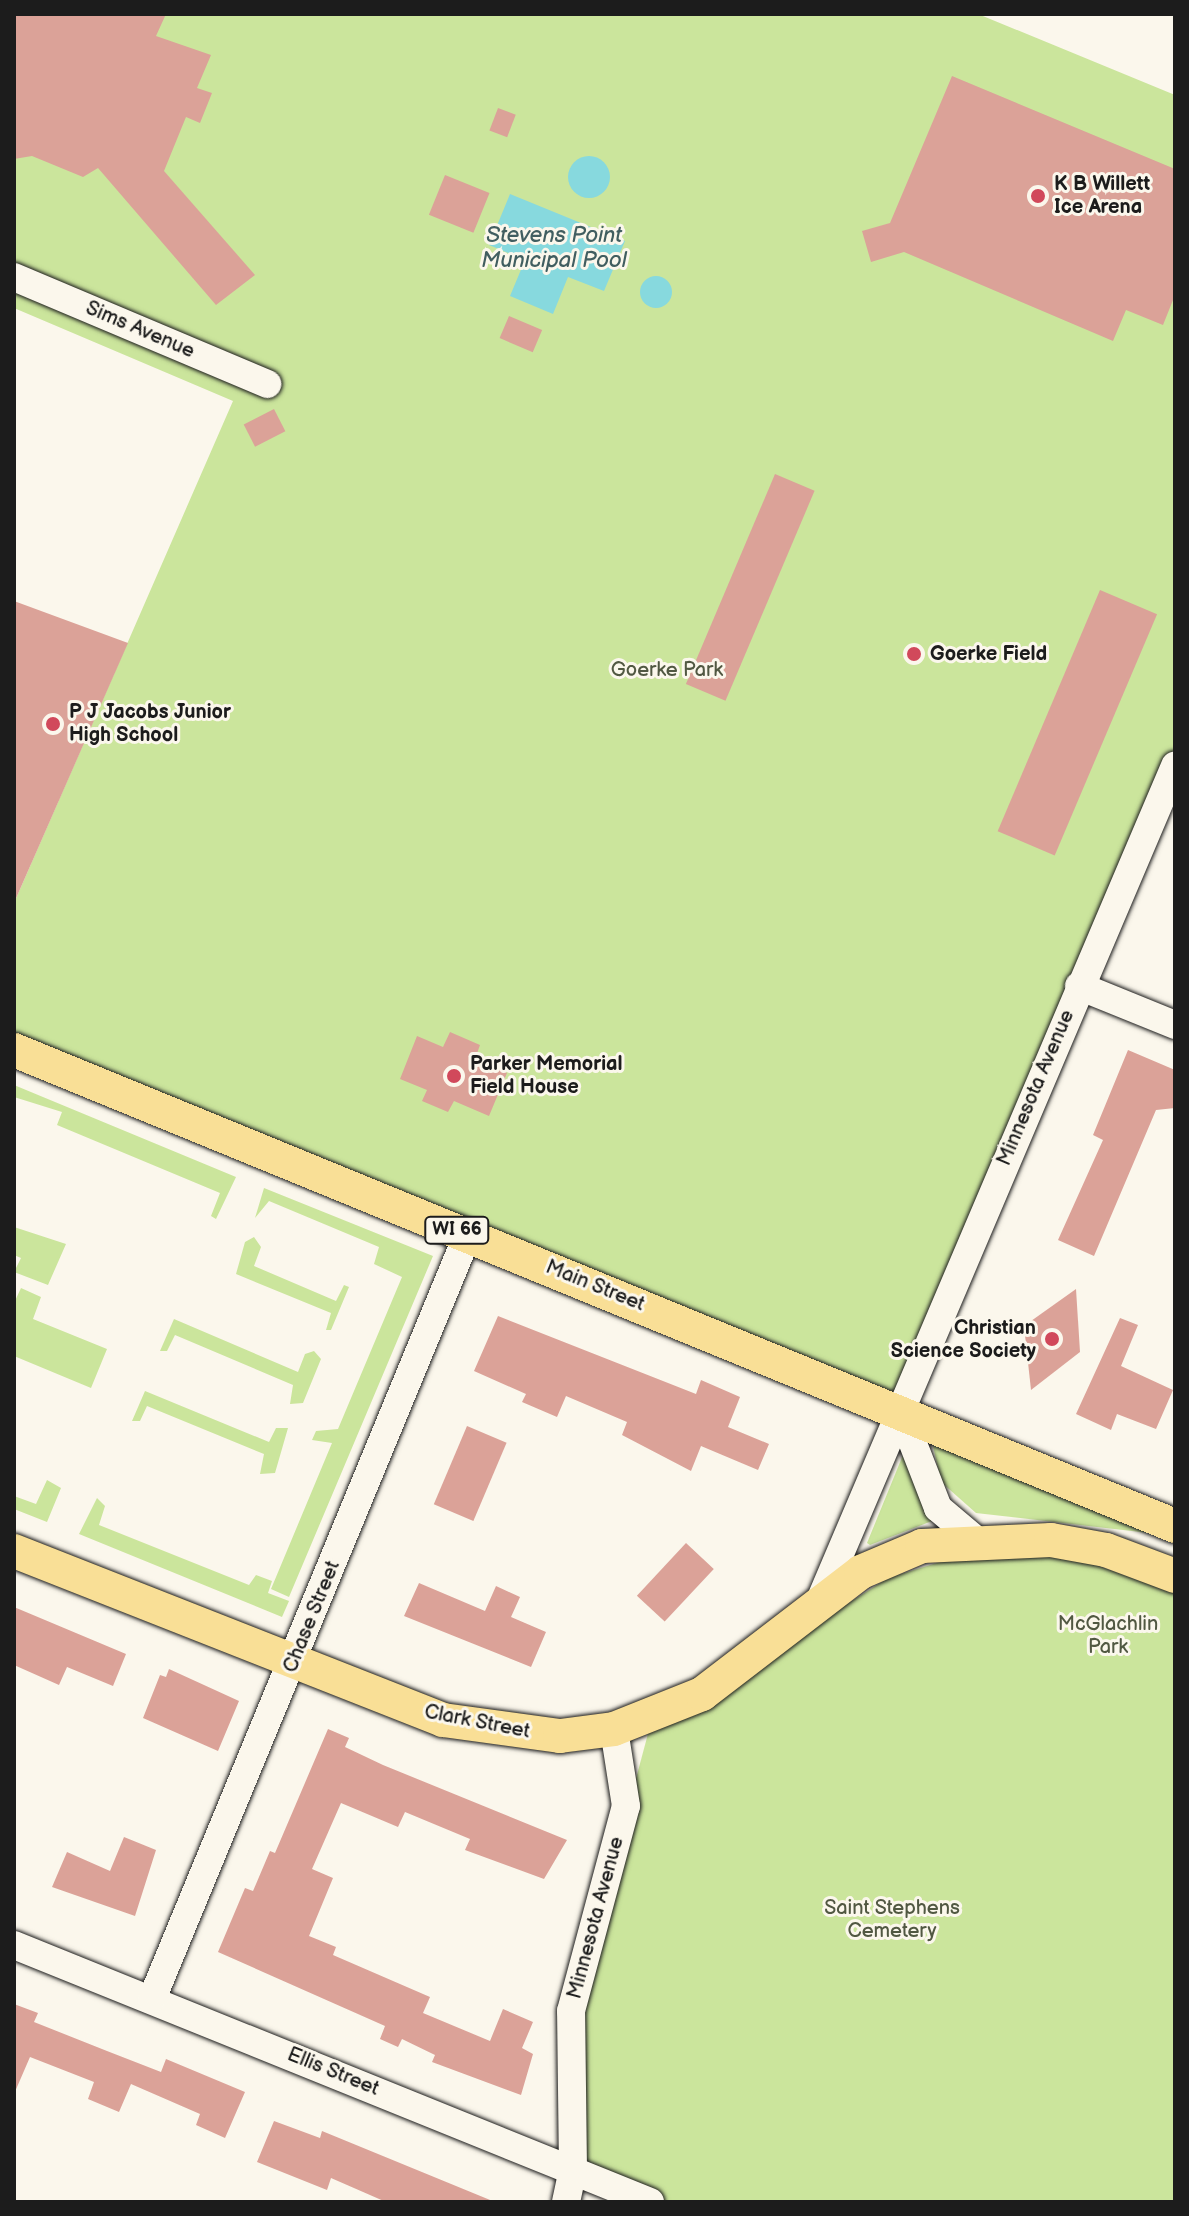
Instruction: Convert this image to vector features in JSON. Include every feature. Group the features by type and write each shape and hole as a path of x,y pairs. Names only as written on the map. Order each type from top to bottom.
{"main road":[{"name":"Main Street","path":"14,1050 900,1410 1175,1526"},
{"name":"Clark Street","path":"14,1551 292,1665 443,1720 560,1736 614,1729 667,1711 738,1672 819,1603 890,1556 976,1540 1051,1540 1106,1550 1175,1576"}],"street":[{"name":"Sims Avenue","path":"14,277 267,384"},
{"name":"Minnesota Avenue","path":"819,1603 1175,766"},
{"path":"1079,986 1175,1025"},
{"name":"Chase Street","path":"152,1999 468,1234"},
{"path":"900,1410 938,1508 976,1540"},
{"name":"Minnesota Avenue","path":"566,2202 573,2170 571,2011 626,1806 614,1729"},
{"name":"Ellis Street","path":"14,1945 650,2202"}],"green space":[{"name":"Goerke Park","path":"14,14 978,14 1175,95 1175,766 900,1410 14,1050 14,903 233,401 14,308"},
{"path":"14,1085 236,1177 216,1219 211,1216 220,1193 57,1125 62,1112 14,1097"},
{"path":"264,1188 433,1256 289,1597 271,1589 332,1443 312,1440 316,1431 338,1429 402,1277 374,1264 379,1247 269,1201 255,1218"},
{"path":"14,1227 66,1244 48,1285 14,1272 21,1258 14,1255"},
{"path":"254,1237 261,1247 254,1266 336,1301 344,1285 349,1287 331,1330 326,1330 331,1313 236,1274 245,1242"},
{"path":"21,1288 41,1297 33,1319 107,1349 91,1388 14,1356 14,1303"},
{"path":"174,1319 298,1372 305,1354 314,1351 321,1359 303,1403 290,1404 293,1385 175,1335 167,1351 160,1351"},
{"path":"145,1391 269,1442 276,1428 288,1428 275,1473 260,1474 264,1454 147,1406 140,1421 132,1421"},
{"path":"938,1445 1149,1533 976,1513 941,1482 933,1446"},
{"path":"905,1450 932,1521 870,1545 867,1543"},
{"path":"47,1480 61,1488 47,1522 14,1509 14,1496 36,1504"},
{"path":"97,1498 105,1506 99,1525 249,1585 256,1575 272,1581 268,1593 289,1601 282,1617 79,1534"},
{"name":"Saint Stephens Cemetery","path":"1036,1553 1096,1565 1175,1593 1175,2202 665,2202 570,2162 574,2010 649,1730 888,1578 953,1558"}],"water":[{"path":"589,156 604,162 610,177 604,192 589,198 574,192 568,177 574,162"},
{"name":"Stevens Point Municipal Pool","path":"510,194 625,241 604,291 568,277 553,314 510,296 525,260 489,245"},
{"path":"656,276 668,280 672,292 668,304 656,308 644,304 640,292 644,280"}],"building":[{"path":"14,14 166,14 156,36 211,55 197,88 212,93 200,123 186,117 164,171 255,275 216,305 98,168 83,177 32,156 14,159"},
{"name":"K B Willett Ice Arena","path":"952,76 1175,169 1175,295 1163,325 1126,310 1113,341 904,252 871,262 862,231 890,223"},
{"path":"498,108 516,115 507,137 489,130"},
{"path":"445,175 490,193 473,233 429,215"},
{"path":"509,316 542,330 533,352 500,338"},
{"path":"274,409 285,431 255,447 244,424"},
{"path":"775,474 815,491 725,701 686,684"},
{"path":"1100,590 1157,614 1055,855 998,831"},
{"name":"P J Jacobs Junior High School","path":"14,601 128,643 14,903"},
{"name":"Parker Memorial Field House","path":"450,1032 480,1045 475,1059 507,1073 489,1116 454,1101 448,1112 422,1101 427,1090 400,1079 417,1036 443,1047"},
{"path":"1128,1050 1175,1070 1175,1108 1156,1110 1094,1256 1058,1240 1103,1140 1093,1135"},
{"name":"Christian Science Society","path":"1076,1289 1080,1352 1031,1390 1024,1326"},
{"path":"498,1316 696,1394 701,1380 740,1397 728,1427 769,1444 758,1470 701,1446 691,1471 622,1435 627,1422 566,1396 557,1417 522,1402 526,1394 474,1371"},
{"path":"1120,1318 1138,1325 1121,1366 1173,1390 1156,1429 1117,1414 1111,1430 1076,1414"},
{"path":"467,1426 507,1443 473,1521 434,1504"},
{"path":"686,1543 714,1569 665,1622 637,1596"},
{"path":"419,1583 485,1611 496,1586 520,1597 511,1617 546,1632 531,1667 404,1616"},
{"path":"14,1607 126,1654 113,1686 67,1667 59,1685 14,1665"},
{"path":"169,1669 239,1701 218,1751 143,1718 160,1675 166,1677"},
{"path":"328,1729 349,1738 345,1747 383,1765 567,1840 544,1879 465,1850 470,1839 405,1812 398,1827 341,1803 312,1869 333,1878 309,1936 336,1947 333,1955 430,1997 423,2013 490,2041 503,2009 533,2022 522,2048 533,2054 521,2095 432,2062 435,2055 402,2039 398,2047 380,2039 385,2026 218,1952 245,1888 253,1891 270,1851 275,1853"},
{"path":"124,1837 156,1850 135,1916 52,1887 67,1852 110,1871"},
{"path":"14,2004 38,2013 34,2022 161,2072 166,2059 245,2092 225,2138 196,2125 200,2114 131,2084 119,2112 88,2099 94,2082 30,2057 14,2094"},
{"path":"274,2121 320,2138 322,2131 495,2202 386,2202 331,2178 327,2190 257,2162"}],"place":[{"name":"K B Willett Ice Arena","path":"1038,196"},
{"name":"Goerke Field","path":"914,654"},
{"name":"P J Jacobs Junior High School","path":"53,724"},
{"name":"Parker Memorial Field House","path":"454,1076"},
{"name":"Christian Science Society","path":"1052,1339"}],"park label":[{"name":"McGlachlin Park","path":"1108,1636"}]}
